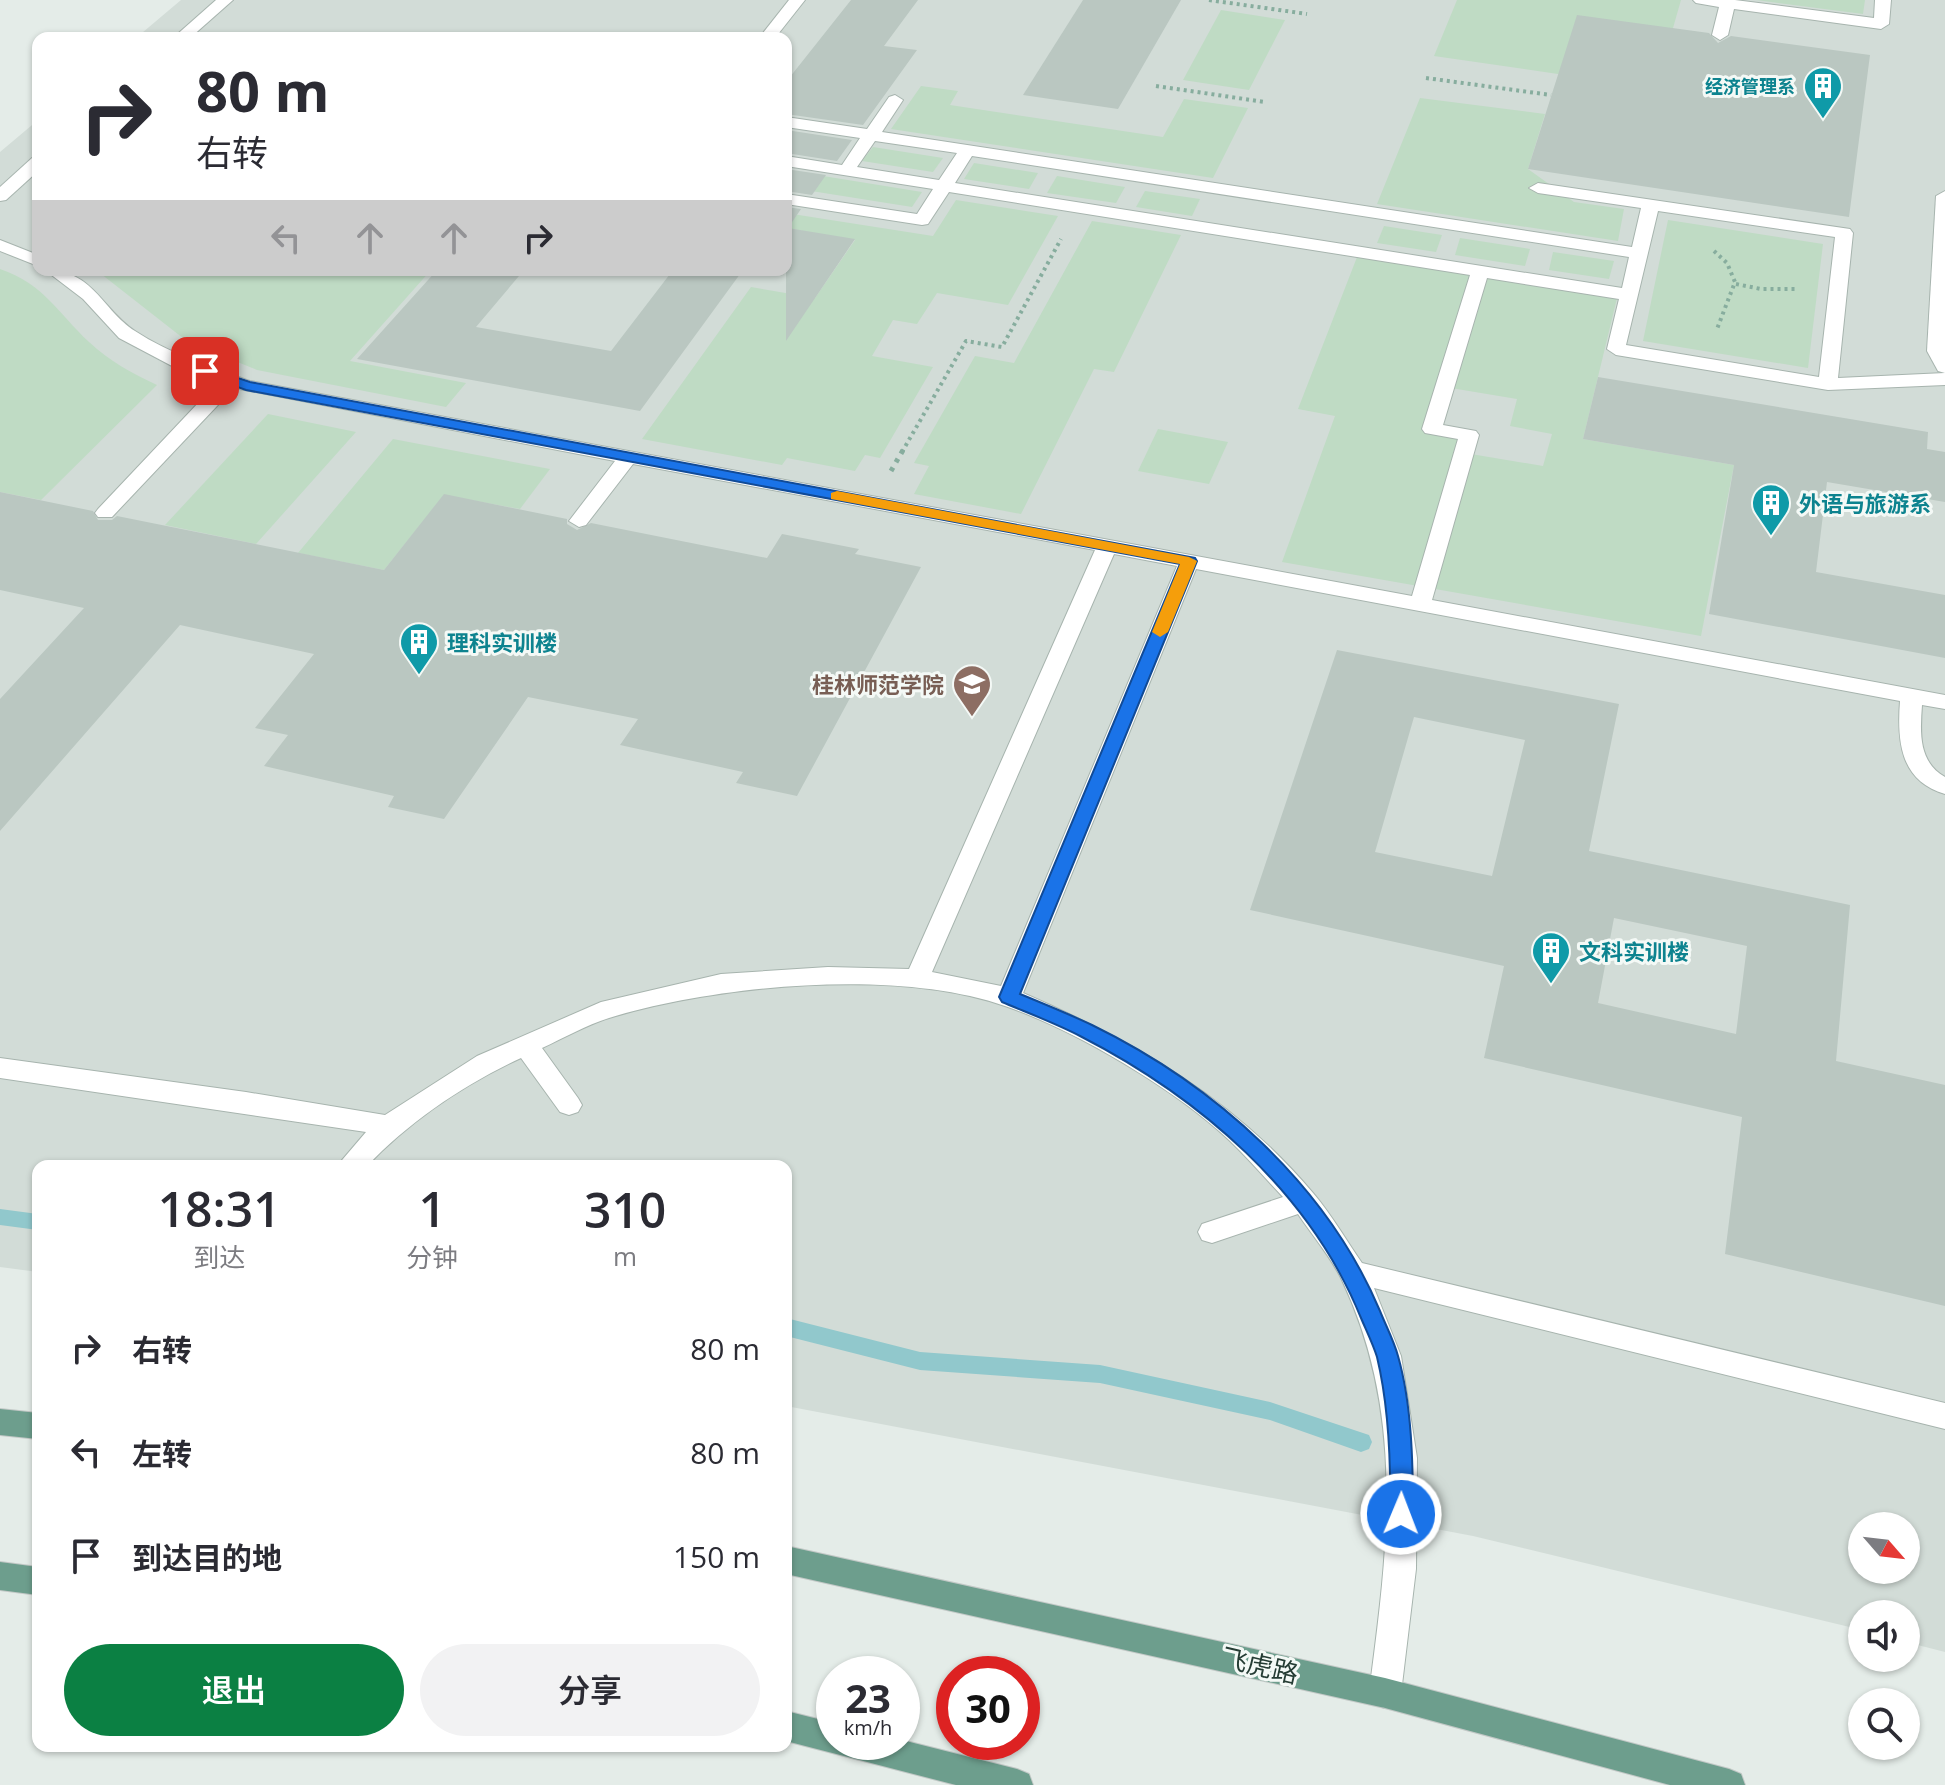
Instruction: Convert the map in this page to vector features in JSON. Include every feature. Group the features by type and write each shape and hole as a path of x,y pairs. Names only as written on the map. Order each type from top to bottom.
{"main road":[{"path":"0,1422 32,1425"},
{"name":"飞虎路","path":"792,1561 1385,1693 1729,1785"},
{"path":"0,1576 32,1580"},
{"path":"792,1728 816,1734"},
{"path":"919,1760 1017,1785"}],"street":[{"path":"188,32 225,0"},
{"path":"772,32 797,0"},
{"path":"1701,0 1881,24 1883,0"},
{"path":"1720,35 1727,4"},
{"path":"847,170 895,100"},
{"path":"792,123 1639,253"},
{"path":"792,200 922,220 967,150"},
{"path":"792,162 1629,295"},
{"path":"0,196 32,167"},
{"path":"1538,188 1844,233 1828,384"},
{"path":"1945,196 1936,351 1945,367"},
{"path":"1651,204 1616,349 1828,384 1945,379"},
{"path":"0,245 32,258"},
{"path":"1420,604 1469,435 1432,429 1480,271"},
{"path":"62,276 89,295 126,334 179,362 230,381 1945,702"},
{"path":"105,513 230,381"},
{"path":"579,521 628,457"},
{"path":"917,978 1107,546"},
{"path":"1009,997 1189,561"},
{"path":"1911,696 1910,752 1926,777 1945,786"},
{"path":"356,1160 389,1126 486,1063 601,1011 721,983 828,976 917,978 1009,997 1087,1031 1163,1076 1237,1131 1304,1201 1353,1272 1387,1356 1402,1458 1401,1569 1385,1693"},
{"path":"526,1045 569,1105"},
{"path":"0,1068 246,1102 389,1126"},
{"path":"1212,1232 1304,1201"},
{"path":"1353,1272 1945,1416"}],"path":[{"path":"1209,0 1307,14"},
{"path":"1426,78 1551,95"},
{"path":"1156,86 1265,102"},
{"path":"874,503 966,341 1002,347 1079,207"},
{"path":"1706,364 1717,336 1718,317 1732,298 1736,284 1722,257 1706,245 1698,234 1711,213"},
{"path":"1736,284 1761,289 1838,289"}],"shaded area":[{"name":"桂林师范学院","path":"181,0 1945,0 1945,1652 1920,1646 1920,1600 1848,1600 1848,1627 1473,1536 792,1407 792,1160 32,1160 32,1271 0,1267 0,152 32,125 32,276 792,276 792,32 143,32"}],"green space":[{"path":"1457,0 1681,0 1673,28 1558,74 1434,56"},
{"path":"1756,0 1865,0 1863,14"},
{"path":"1221,10 1285,20 1249,90 1183,80"},
{"path":"921,86 958,91 950,105 1163,137 1184,99 1248,108 1213,178 891,129"},
{"path":"1420,98 1545,114 1528,169 1574,202 1624,209 1618,241 1377,204"},
{"path":"873,147 943,158 933,172 862,161"},
{"path":"974,163 1038,173 1029,189 964,179"},
{"path":"792,171 922,192 912,207 792,188"},
{"path":"1057,176 1125,187 1116,203 1047,193"},
{"path":"1145,191 1200,199 1192,216 1136,207"},
{"path":"956,200 1058,216 1008,305 937,293 917,324 893,320 872,356 933,367 880,458 865,455 855,471 787,458 782,465 642,439 751,287 815,298 855,240 792,229 792,214 933,236"},
{"path":"1668,220 1823,244 1808,368 1643,341"},
{"path":"1092,221 1181,235 1114,372 1094,369 1021,514 914,494 929,466 914,463 975,356 1014,363"},
{"path":"1384,226 1442,235 1436,252 1377,243"},
{"path":"1460,238 1530,249 1525,266 1455,255"},
{"path":"1359,252 1618,294 1583,439 1734,465 1701,636 1282,562 1335,416 1298,409","holes":["1445,387 1517,399 1510,426 1552,434 1543,466 1471,454 1469,435 1432,429"]},
{"path":"1553,252 1614,261 1609,279 1549,270"},
{"path":"0,269 39,291 105,355 157,385 41,500 0,492"},
{"path":"104,276 426,276 350,361 466,383 446,407 257,370 188,342"},
{"path":"268,414 356,432 256,544 165,525"},
{"path":"1158,429 1228,442 1209,484 1138,471"},
{"path":"393,439 550,469 520,509 444,495 384,570 298,553"}],"building":[{"path":"851,0 918,0 884,46 917,50 863,125 792,115 792,74"},
{"path":"1083,0 1181,0 1118,109 1023,95"},
{"name":"经济管理系","path":"1577,15 1709,33 1718,43 1731,36 1870,55 1849,217 1528,169"},
{"path":"792,131 852,140 837,161 792,154"},
{"path":"792,170 826,175 812,195 792,192"},
{"path":"792,208 801,209 792,222"},
{"path":"792,229 855,239 786,341 786,276 792,276"},
{"path":"432,276 519,276 476,327 611,351 668,276 739,276 640,411 357,359"},
{"name":"外语与旅游系","path":"1598,377 1928,432 1927,449 1945,452 1945,502 1827,482 1816,572 1945,595 1945,658 1709,614 1734,465 1583,439"},
{"name":"理科实训楼","path":"0,492 93,511 98,520 112,520 117,516 384,570 444,494 567,519 567,524 577,530 591,523 767,558 782,534 859,549 855,554 921,567 797,796 736,783 743,772 620,745 638,719 528,697 444,819 388,807 394,796 264,766 288,735 255,728 314,654 180,625 0,831 0,699 84,608 0,590"},
{"name":"文科实训楼","path":"1337,650 1619,704 1589,851 1850,905 1836,1061 1945,1085 1945,1306 1725,1254 1742,1117 1484,1058 1504,966 1250,910","holes":["1414,717 1525,740 1492,876 1375,852","1614,918 1747,946 1736,1034 1598,1003"]}],"waterway":[{"path":"0,1217 32,1221"},
{"path":"792,1329 920,1361 1100,1374 1270,1411 1361,1442"}],"slow traffic":[{"path":"837,496 1189,561 1160,632"}],"place":[{"name":"经济管理系","path":"1823,120"},
{"name":"外语与旅游系","path":"1771,537"},
{"name":"理科实训楼","path":"419,676"},
{"name":"桂林师范学院","path":"972,718"},
{"name":"文科实训楼","path":"1551,985"}],"route":[{"path":"205,371 246,386 1189,561 1009,997 1087,1031 1163,1076 1237,1131 1304,1201 1353,1272 1387,1356 1402,1458 1401,1514"}]}
